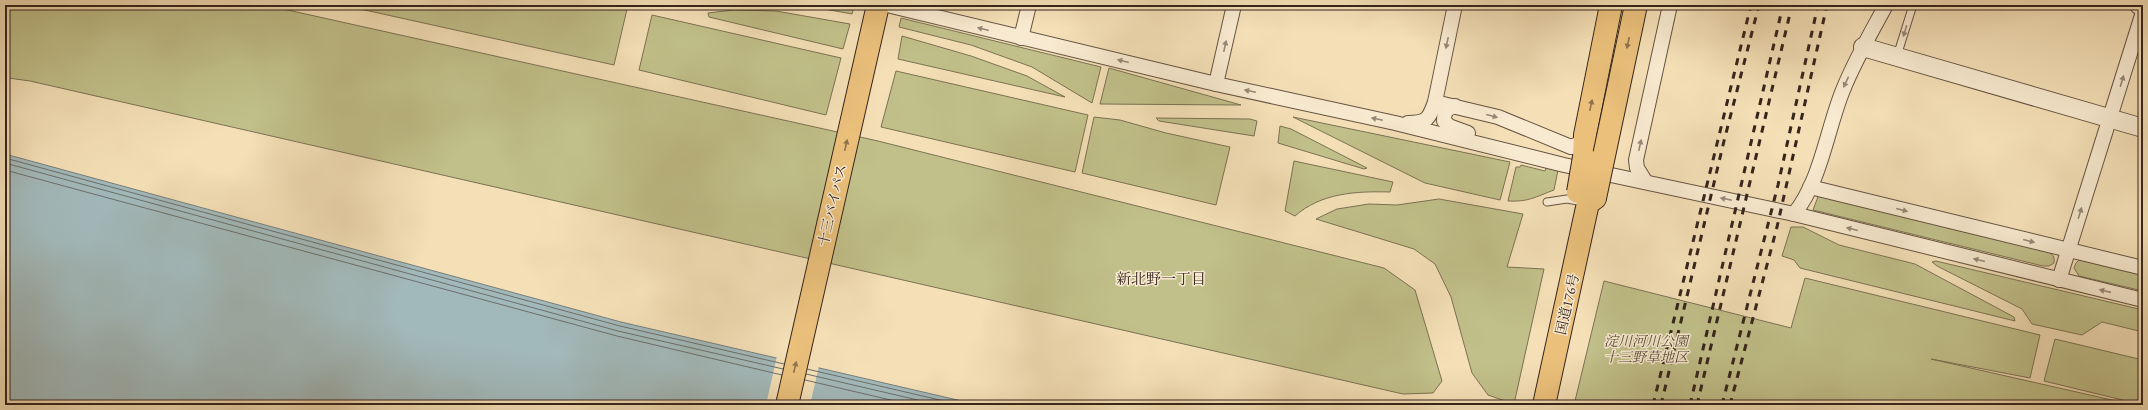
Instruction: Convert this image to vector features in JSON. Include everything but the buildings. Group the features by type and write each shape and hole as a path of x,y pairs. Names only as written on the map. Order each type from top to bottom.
{"highway":[{"name":"十三バイパス","path":"787,405 878,5"},
{"name":"国道176号","path":"1586,204 1584,157 1585,135 1611,5"},
{"name":"国道176号","path":"1544,405 1586,204 1636,5"}],"street":[{"path":"887,5 1216,84 1395,123 1515,153 1794,214 2143,300"},
{"path":"916,5 930,16"},
{"path":"1020,38 1028,5"},
{"path":"1216,84 1234,5"},
{"path":"1395,123 1419,123 1426,120 1435,102 1455,5"},
{"path":"1645,181 1637,168 1636,160 1670,5"},
{"path":"1794,214 1801,205 1810,187 1843,90 1863,47 1886,5"},
{"path":"2139,5 2143,6"},
{"path":"2059,280 2143,12"},
{"path":"1863,47 2143,128"},
{"path":"1435,102 1498,117 1572,147 1578,144 1585,135"},
{"path":"1455,106 1448,109 1444,114 1444,121 1449,126 1515,153"},
{"path":"1810,187 2143,268"}],"lane":[{"path":"1897,57 1913,5"},
{"path":"1547,202 1567,199 1586,204"}],"green space":[{"path":"5,5 265,5 878,141 1384,268 1415,290 1442,381 1433,393 1403,394 30,81 8,78 5,76"},
{"path":"342,5 610,5 627,9 614,65"},
{"path":"802,5 845,5 854,7 852,14"},
{"path":"733,10 776,11 850,24 843,49 709,17 708,13"},
{"path":"652,15 841,58 826,115 639,70"},
{"path":"901,18 1101,67 1092,103 1032,67 971,45 899,27"},
{"path":"902,36 971,56 1027,76 1065,97 898,59"},
{"path":"1109,68 1241,105 1100,104"},
{"path":"896,71 1088,115 1075,172 881,127"},
{"path":"1094,117 1120,120 1166,133 1230,147 1216,205 1082,173"},
{"path":"1293,117 1510,162 1500,200 1425,183"},
{"path":"1156,118 1250,119 1257,121 1254,136 1159,121"},
{"path":"1280,126 1291,129 1367,168 1364,169 1278,143"},
{"path":"1294,161 1393,182 1390,192 1352,193 1328,198 1305,208 1295,216 1285,211"},
{"path":"1521,165 1545,171 1546,168 1558,170 1554,190 1527,200 1508,201 1516,167 1520,167"},
{"path":"1819,194 2047,251 2053,256 2054,263 2049,266 2043,266 1813,210"},
{"path":"1439,199 1523,214 1507,267 1544,269 1514,404 1488,395 1472,373 1451,297 1435,264 1414,249 1316,219 1337,209 1369,204 1397,205"},
{"path":"1791,227 1803,227 1839,245 1915,264 2014,317 2015,321 1800,268 1794,260 1782,256"},
{"path":"2080,259 2143,273 2143,291 2079,276 2074,268"},
{"path":"1936,261 2143,310 2143,332 2102,322 2082,335 2032,324 2022,309 1937,266 1932,262"},
{"name":"淀川河川公園 十三野草地区","path":"1805,278 2040,335 2030,378 1931,359 2134,405 1574,405 1604,281 1791,328"},
{"path":"2055,339 2143,360 2143,405 2044,381"}],"water":[{"path":"5,154 621,322 979,405 5,405"}],"pier":[{"path":"777,356 819,366 810,405 766,405"}],"railway":[{"path":"1653,405 1751,5"},
{"path":"1661,405 1724,141 1759,5"},
{"path":"1690,405 1783,5"},
{"path":"1697,405 1792,5"},
{"path":"1722,405 1778,185 1818,5"},
{"path":"1730,405 1777,227 1827,5"}],"district":[{"name":"新北野一丁目","path":"1161,279"}]}
